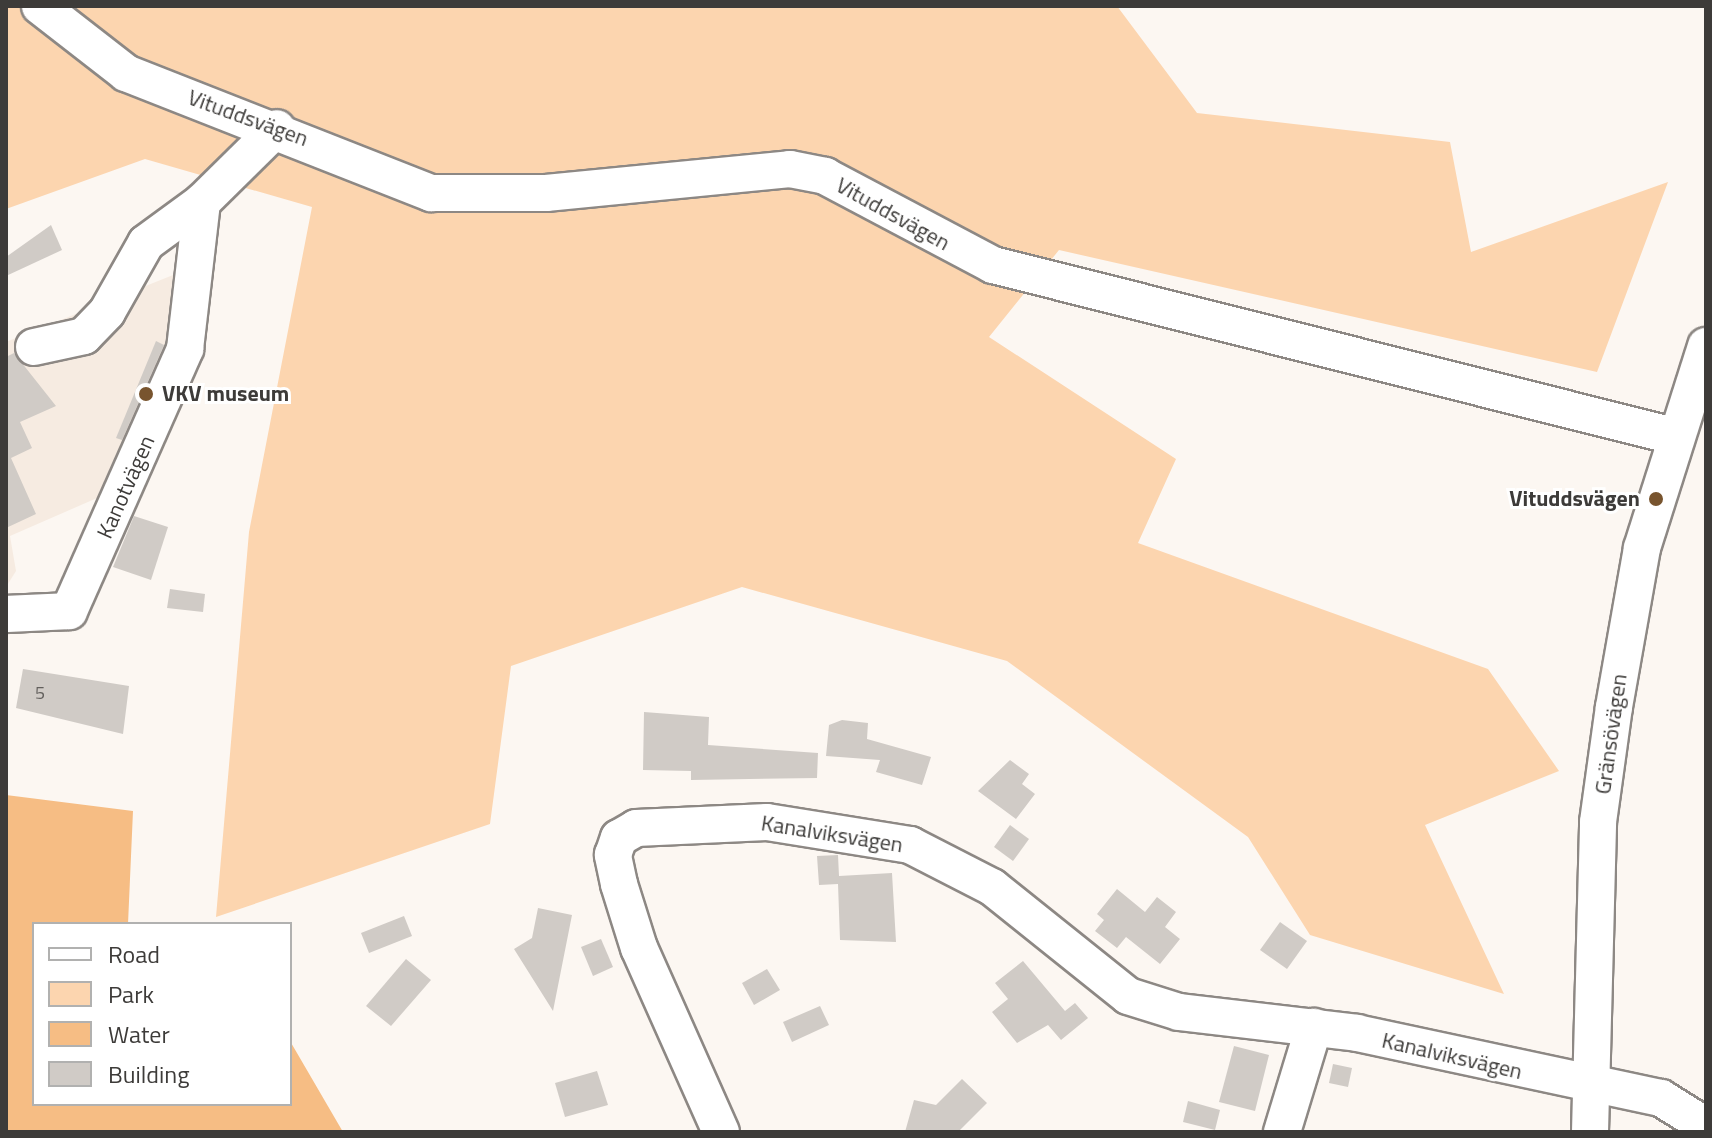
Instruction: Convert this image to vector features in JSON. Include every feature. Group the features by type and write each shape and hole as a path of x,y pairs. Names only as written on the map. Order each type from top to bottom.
{"street":[{"name":"Vituddsvägen","path":"40,6 126,73 277,128 399,183 476,197 790,169 825,176 993,265 1674,436"},
{"path":"34,347 84,336 107,312 146,243 202,202 277,128"},
{"name":"Kanotvägen","path":"6,614 69,611 185,349 202,202"},
{"name":"Gränsövägen","path":"1590,1132 1598,822 1642,548 1674,436 1706,346"},
{"name":"Kanalviksvägen","path":"721,1132 639,948 619,884 613,855 619,838 636,828 767,822 910,845 992,887 1128,996 1179,1012 1314,1027 1591,1088 1661,1098 1706,1126"},
{"path":"1282,1132 1314,1027"}],"shaded area":[{"path":"173,275 181,348 120,488 10,536 16,571 6,587 6,342"}],"green space":[{"path":"6,6 1117,6 1197,113 1450,142 1471,252 1668,182 1597,372 1059,250 989,337 1176,459 1138,543 1488,669 1559,771 1425,825 1504,994 1310,935 1248,837 1007,661 742,587 511,666 490,824 216,917 249,532 312,207 145,159 6,209"}],"water":[{"path":"6,795 133,811 128,922 32,922 32,1106 292,1106 292,1044 343,1132 6,1132"}],"building":[{"path":"51,225 62,250 6,276 6,257"},
{"path":"156,341 164,345 122,440 116,438"},
{"path":"14,353 56,406 20,422 32,448 11,458 36,514 6,528 6,357"},
{"path":"134,516 168,527 151,580 113,567"},
{"path":"170,589 205,594 203,612 167,608"},
{"path":"23,669 129,686 123,734 16,708"},
{"path":"644,712 709,717 708,745 818,753 817,778 691,780 691,771 643,770"},
{"path":"842,720 868,723 867,739 931,757 922,785 876,772 880,760 826,756 829,725"},
{"path":"1010,760 1029,774 1022,784 1035,794 1016,819 978,791"},
{"path":"1010,825 1029,839 1013,861 994,847"},
{"path":"838,855 839,876 892,873 896,942 840,940 838,884 819,885 817,856"},
{"path":"1117,889 1145,912 1157,897 1176,912 1165,927 1180,939 1160,964 1126,937 1117,948 1095,931 1104,920 1097,914"},
{"path":"538,908 572,915 553,1011 514,949 532,938"},
{"path":"404,916 412,936 369,953 361,933"},
{"path":"1280,922 1307,941 1287,969 1260,950"},
{"path":"601,939 613,967 593,976 581,947"},
{"path":"406,959 431,980 391,1026 366,1006"},
{"path":"1023,961 1065,1011 1075,1003 1088,1018 1061,1040 1048,1025 1017,1043 992,1012 1008,999 995,983"},
{"path":"767,969 780,990 754,1005 742,983"},
{"path":"820,1006 829,1025 792,1042 783,1022"},
{"path":"1234,1046 1269,1055 1255,1111 1219,1102"},
{"path":"1333,1064 1352,1068 1348,1087 1329,1083"},
{"path":"597,1071 608,1105 565,1117 555,1083"},
{"path":"962,1079 987,1103 958,1132 905,1132 914,1100 936,1105"},
{"path":"1188,1101 1220,1110 1215,1130 1183,1122"}],"place":[{"name":"VKV museum","path":"146,394"},
{"name":"Vituddsvägen","path":"1656,499"}]}
